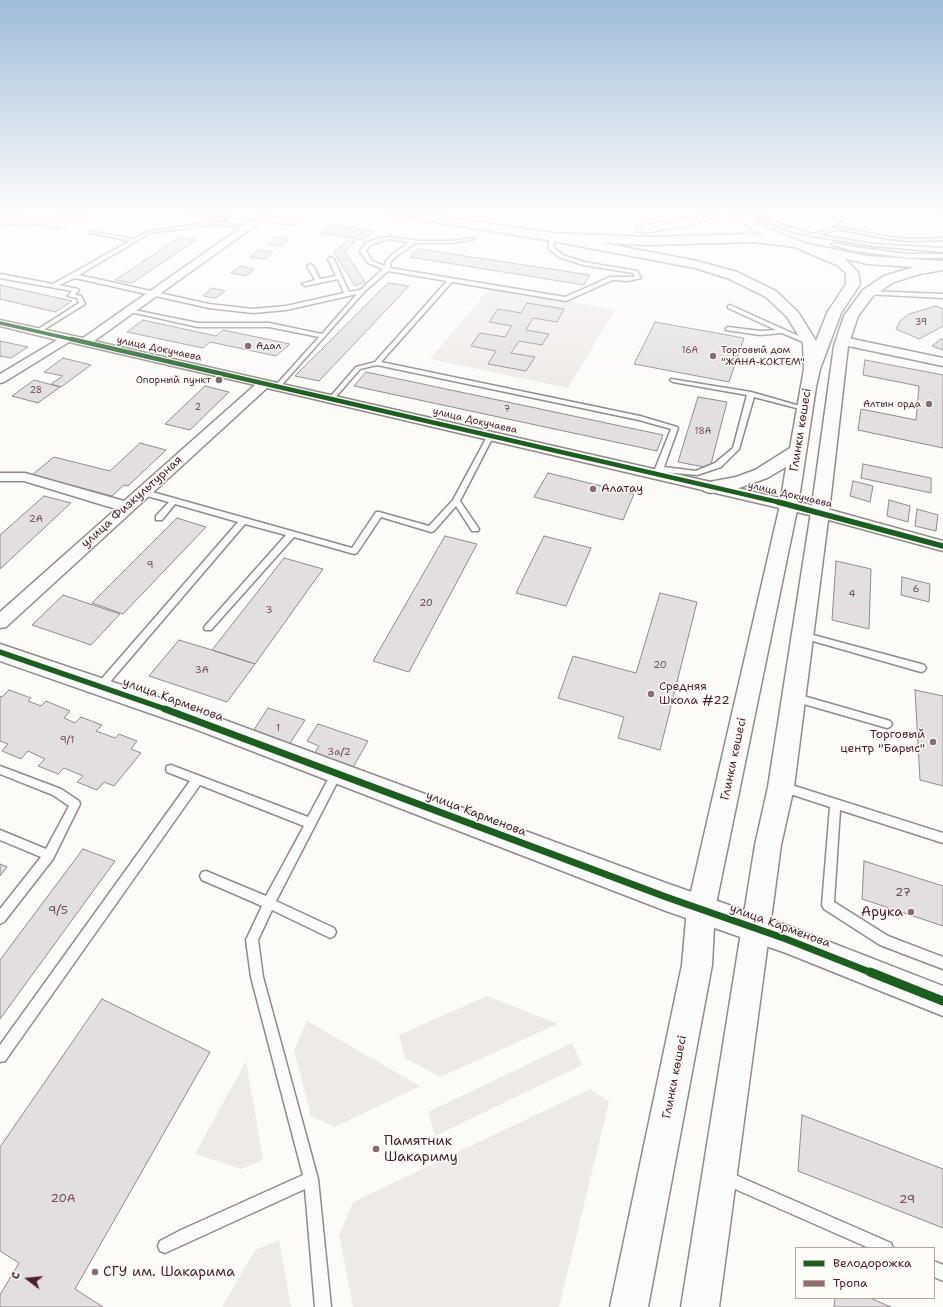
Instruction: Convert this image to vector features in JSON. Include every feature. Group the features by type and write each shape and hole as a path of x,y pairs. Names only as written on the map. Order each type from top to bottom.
{"main road":[{"path":"725,273 771,294 785,306 793,315 810,343 812,369"},
{"name":"Глинки көшесі","path":"629,1307 697,965 701,909 789,505 804,408 812,369 834,313 853,284 852,273"},
{"path":"700,1307 768,845 781,787 843,341 851,316 868,293 889,279 908,273"},
{"path":"710,487 739,482 761,474 798,450"},
{"name":"улица Карменова","path":"0,652 101,686 337,773 943,1000"}],"street":[{"path":"84,343 184,273"},
{"name":"улица Докучаева","path":"0,323 332,398 491,436 658,472 710,487 820,512 943,546"},
{"path":"0,380 66,339"},
{"path":"843,341 943,362"},
{"name":"улица Физкультурная","path":"0,622 142,492 271,384"},
{"path":"0,477 25,477 126,507"}],"lane":[{"path":"54,286 79,273"},
{"path":"314,273 318,281"},
{"path":"338,273 348,295"},
{"path":"271,384 323,336 362,292 383,273"},
{"path":"410,273 566,299 612,278 638,278 635,273"},
{"path":"0,276 76,290 71,296 79,297 82,304 37,332"},
{"path":"74,276 209,306 253,311 286,308 362,292"},
{"path":"305,284 340,277"},
{"path":"377,363 451,280"},
{"path":"868,293 943,296"},
{"path":"730,307 810,343"},
{"path":"238,315 243,310"},
{"path":"129,311 198,325 269,325 323,336"},
{"path":"229,325 234,320"},
{"path":"728,329 760,333 782,330"},
{"path":"332,398 358,368 377,363 640,418 675,428 658,472 697,473 718,465 736,449 751,394"},
{"path":"673,380 751,394 804,408"},
{"path":"142,492 354,551 379,514 431,529 456,501 491,436"},
{"path":"159,518 174,501"},
{"path":"456,501 475,529"},
{"path":"101,686 243,521"},
{"path":"208,628 292,534"},
{"path":"802,635 920,668"},
{"path":"794,697 887,724"},
{"path":"171,769 310,823"},
{"path":"0,770 57,792 76,804 49,856 0,918"},
{"path":"323,1307 311,1179 257,978 252,940 310,823 337,773"},
{"path":"0,1056 197,780"},
{"path":"781,787 943,838"},
{"path":"835,804 828,906 884,941 943,963"},
{"path":"0,835 49,856"},
{"path":"206,876 330,932"},
{"path":"720,1175 884,1247"},
{"path":"165,1246 186,1235 311,1179"}],"shaded area":[{"path":"491,287 615,310 568,388 430,359"},
{"path":"487,996 558,1024 440,1077 405,1058 399,1035"},
{"path":"307,1021 420,1086 335,1127 311,1116 294,1050"},
{"path":"572,1043 582,1065 435,1136 428,1112"},
{"path":"246,1061 263,1160 241,1169 195,1154"},
{"path":"590,1089 609,1102 559,1307 353,1307 339,1235 353,1202"},
{"path":"279,1240 291,1307 222,1307 255,1250"}],"building":[{"path":"126,273 147,273 132,283 115,280"},
{"path":"231,273 249,273 246,276"},
{"path":"347,273 359,273 365,282 355,286"},
{"path":"509,273 577,273 590,275 584,285"},
{"path":"388,283 409,286 319,381 295,376"},
{"path":"0,285 72,301 55,312 0,299"},
{"path":"212,288 225,291 216,298 203,296"},
{"path":"527,303 564,309 557,322 533,318 526,330 549,334 542,345 519,341 511,353 535,357 526,371 488,364 496,351 471,346 480,333 505,337 512,326 489,322 498,309 521,313"},
{"path":"936,306 943,309 943,326 919,339 896,329 900,321 909,314"},
{"path":"143,320 216,336 223,330 290,344 276,356 210,342 203,348 127,332"},
{"path":"655,322 744,338 729,382 634,364"},
{"path":"941,339 943,340 943,350 932,346"},
{"path":"0,341 28,347 11,358 0,356"},
{"path":"63,358 91,365 61,387 51,384 63,376 44,372"},
{"path":"865,360 943,375 943,448 858,430 861,409 916,420 919,386 863,375"},
{"path":"366,372 663,435 657,451 354,386"},
{"path":"34,380 60,387 38,403 12,396"},
{"path":"205,386 229,392 190,430 165,424"},
{"path":"698,397 727,402 710,468 678,462"},
{"path":"140,443 166,450 128,486 124,485 112,496 32,475 54,457 110,471"},
{"path":"863,464 931,478 931,493 861,478"},
{"path":"548,473 634,494 623,520 534,497"},
{"path":"853,481 873,486 870,502 850,496"},
{"path":"44,496 71,503 0,569 0,535"},
{"path":"889,500 910,506 908,522 887,516"},
{"path":"917,509 938,515 936,531 915,526"},
{"path":"177,518 206,527 123,614 92,603"},
{"path":"445,536 477,544 409,672 373,661"},
{"path":"544,536 591,548 566,606 516,593"},
{"path":"284,558 323,569 255,664 212,650"},
{"path":"836,561 871,569 869,629 832,620"},
{"path":"902,577 930,584 929,602 901,595"},
{"path":"660,593 697,602 660,750 618,738 624,717 558,698 573,656 636,673"},
{"path":"63,595 120,614 91,645 32,625"},
{"path":"179,640 255,664 227,702 149,676"},
{"path":"9,690 31,698 28,701 41,706 46,701 70,711 64,718 75,723 81,717 102,725 96,731 115,738 119,734 137,741 131,749 141,753 114,786 104,782 97,790 77,782 83,776 64,768 58,774 38,766 45,759 28,751 21,759 2,751 8,744 0,741 0,696 2,697"},
{"path":"915,690 943,696 943,786 920,780"},
{"path":"268,708 305,720 287,748 250,736"},
{"path":"318,724 368,741 351,771 312,758 319,746 307,741"},
{"path":"83,849 115,861 0,1019 0,960"},
{"path":"864,861 943,886 943,926 862,899"},
{"path":"0,864 7,867 0,876"},
{"path":"102,999 210,1052 75,1289 103,1307 0,1307 0,1295 19,1263 0,1251 0,1147"},
{"path":"802,1115 943,1169 943,1228 798,1171"},
{"path":"835,1299 872,1299 891,1307 834,1307"}],"cycle path":[{"path":"0,323 761,498 820,512 943,546"},
{"path":"0,652 203,722 666,897 786,939 943,1001"}],"place":[{"name":"Адал","path":"248,346"},
{"name":"Торговый дом \"ЖАНА-КОКТЕМ\"","path":"713,356"},
{"name":"Опорный пункт","path":"219,380"},
{"name":"Алтын орда","path":"929,404"},
{"name":"Алатау","path":"593,489"},
{"name":"Средняя Школа #22","path":"651,694"},
{"name":"Торговый центр \"Барыс\"","path":"933,742"},
{"name":"Арука","path":"911,912"},
{"name":"Памятник Шакариму","path":"376,1149"},
{"name":"СГУ им. Шакарима","path":"95,1272"}]}
